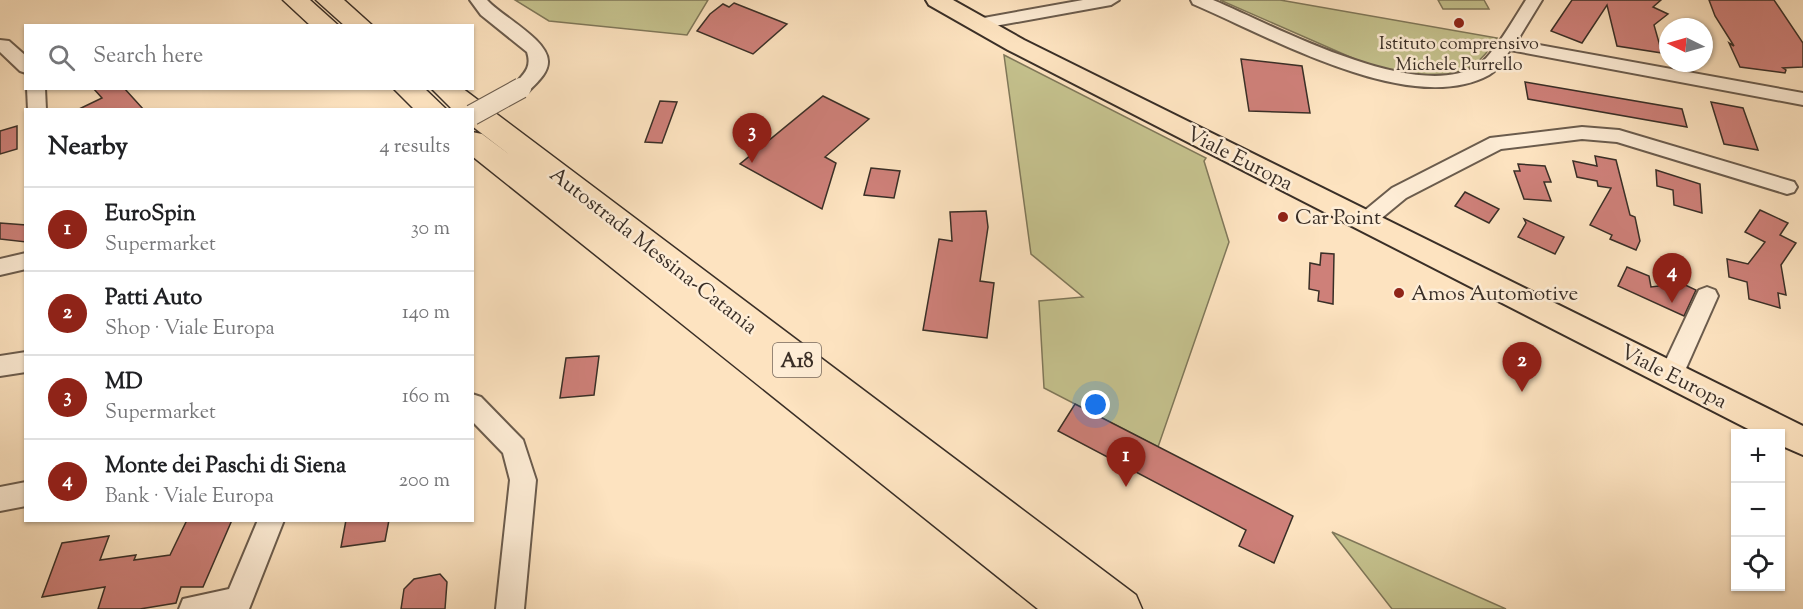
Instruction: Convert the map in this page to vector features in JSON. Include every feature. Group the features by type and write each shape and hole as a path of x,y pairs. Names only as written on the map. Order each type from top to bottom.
{"highway":[{"path":"295,0 325,24"},
{"path":"311,0 341,24"},
{"path":"328,0 358,24"},
{"path":"408,90 431,108"},
{"path":"428,90 451,108"},
{"name":"Autostrada Messina-Catania","path":"446,90 467,108"},
{"name":"Autostrada Messina-Catania","path":"474,114 1121,609"},
{"path":"474,127 1092,609"},
{"name":"Autostrada Messina-Catania","path":"474,143 1070,609"}],"main road":[{"name":"Viale Europa","path":"937,0 1016,45 1803,441"}],"street":[{"path":"474,111 521,88 538,70 541,61 532,45 486,11 478,0"},
{"path":"978,24 1111,0"},
{"path":"1204,1 1337,60 1399,79 1442,81 1473,75 1485,70 1534,0"},
{"path":"1016,45 1032,25 1079,6"},
{"path":"1505,44 1803,99"},
{"path":"0,45 3,45 24,65"},
{"path":"36,90 37,108"},
{"path":"1365,221 1399,193 1497,143 1582,133 1619,136 1787,187"},
{"path":"0,267 24,261"},
{"path":"1671,375 1707,296"},
{"path":"0,366 24,362"},
{"path":"476,413 514,448 523,480 510,609"},
{"path":"0,499 24,494"},
{"path":"193,609 237,605 270,522"}],"shaded area":[{"path":"515,0 708,0 687,35 549,21"},
{"path":"1220,0 1280,0 1497,38 1480,60 1460,72 1431,76 1415,75 1357,60"},
{"path":"1438,0 1484,0 1489,9 1443,9"},
{"path":"1004,55 1206,158 1204,161 1229,242 1158,447 1044,388 1039,301 1083,297 1031,254"},
{"path":"1332,532 1506,609 1392,609"}],"building":[{"path":"1572,0 1661,0 1653,7 1668,14 1659,18 1654,25 1659,53 1617,46 1607,5 1582,43 1551,31"},
{"path":"1709,0 1774,0 1803,43 1803,67 1783,68 1786,70 1785,73 1740,67 1729,43 1734,46 1715,16"},
{"path":"734,3 787,24 753,54 697,31 710,14 723,4 729,7"},
{"path":"1241,59 1302,66 1310,113 1249,111"},
{"path":"1525,82 1682,109 1687,127 1528,99"},
{"path":"95,90 126,90 142,108 81,108 102,98"},
{"path":"823,96 869,119 825,157 836,163 822,209 740,164"},
{"path":"660,101 677,102 662,143 645,142"},
{"path":"1711,102 1743,108 1758,150 1724,144"},
{"path":"17,126 17,149 0,154 0,131"},
{"path":"1595,156 1616,160 1630,215 1635,217 1640,241 1636,250 1610,239 1612,235 1590,225 1611,188 1598,186 1597,181 1577,177 1573,161 1597,166"},
{"path":"1518,164 1545,166 1551,182 1544,182 1551,201 1524,199 1514,171 1520,171"},
{"path":"871,168 900,171 894,198 864,195"},
{"path":"1656,170 1700,184 1702,213 1674,205 1673,190 1657,186"},
{"path":"1465,192 1499,209 1489,223 1455,206"},
{"path":"1760,210 1788,223 1780,235 1796,243 1781,265 1786,295 1778,293 1780,308 1749,299 1747,282 1729,277 1727,259 1748,264 1765,242 1745,232"},
{"path":"986,211 988,227 980,281 994,283 987,338 923,330 939,239 952,241 950,212"},
{"path":"1524,219 1564,237 1555,254 1518,237 1526,223"},
{"path":"0,223 24,225 24,242 0,239"},
{"path":"1321,253 1334,254 1333,304 1318,301 1319,291 1309,289 1310,263 1320,265"},
{"path":"1627,267 1649,276 1651,287 1667,285 1676,289 1679,282 1696,290 1684,316 1618,286"},
{"path":"599,356 594,395 560,398 566,358"},
{"path":"1075,404 1293,516 1274,563 1239,546 1246,530 1058,431"},
{"path":"186,522 231,522 203,587 181,587 176,603 140,609 98,609 105,587 42,597 62,543 109,536 100,560 136,555 134,560 170,555"},
{"path":"346,522 389,522 385,541 341,547"},
{"path":"440,574 447,582 445,609 401,609 404,589 414,579"}],"place":[{"name":"Istituto comprensivo Michele Purrello","path":"1459,23"},
{"name":"MD","path":"752,163"},
{"name":"Car Point","path":"1283,217"},
{"name":"Amos Automotive","path":"1399,293"},
{"name":"Monte dei Paschi di Siena","path":"1672,303"},
{"name":"Patti Auto","path":"1522,392"},
{"name":"EuroSpin","path":"1126,487"}]}
